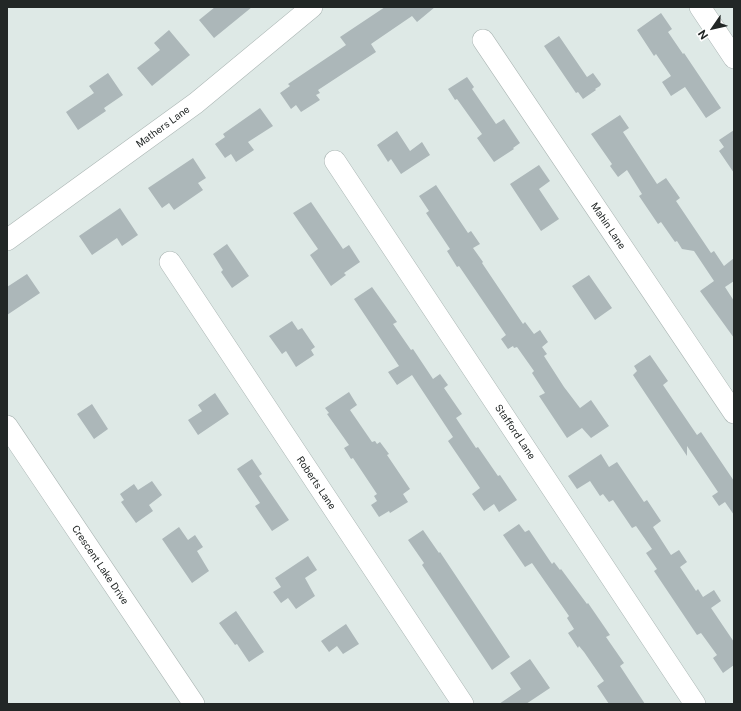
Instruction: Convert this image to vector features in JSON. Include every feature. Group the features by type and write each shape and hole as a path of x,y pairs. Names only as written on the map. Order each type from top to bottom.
{"street":[{"name":"Mathers Lane","path":"7,240 196,103 312,7"},
{"path":"700,7 734,58"},
{"name":"Mahin Lane","path":"483,40 734,413"},
{"name":"Stafford Lane","path":"335,161 695,704"},
{"name":"Roberts Lane","path":"170,262 463,704"},
{"name":"Crescent Lake Drive","path":"7,426 194,704"}],"building":[{"path":"215,7 252,7 214,38 199,20"},
{"path":"385,7 435,7 417,22 412,16 371,44 376,52 318,90 320,93 316,95 320,100 301,112 296,105 291,109 280,93 290,86 288,84 346,45 340,37"},
{"path":"661,13 672,29 668,32 721,108 706,118 685,87 671,96 662,82 671,76 656,54 654,56 637,30"},
{"path":"169,30 190,55 152,86 137,68 160,50 154,43"},
{"path":"559,36 587,77 593,73 601,84 595,89 596,90 583,99 578,92 576,93 544,46"},
{"path":"108,73 123,95 104,108 106,111 78,130 66,112 94,93 89,86"},
{"path":"467,77 474,87 472,89 496,124 504,119 520,143 513,148 514,149 494,162 477,138 482,134 448,89"},
{"path":"260,108 273,126 248,142 254,150 236,162 231,154 225,158 215,144 225,137 223,134"},
{"path":"620,115 629,128 623,132 657,184 666,178 680,198 676,201 711,253 714,251 724,266 734,258 734,281 725,287 734,301 734,338 700,291 714,281 694,251 682,249 677,241 675,242 661,222 658,224 639,196 642,194 627,170 618,177 610,166 612,164 591,134"},
{"path":"734,130 734,173 719,151 724,147 719,140"},
{"path":"397,131 410,151 422,142 430,155 401,174 391,159 388,162 377,145"},
{"path":"193,158 206,178 198,183 203,190 174,210 169,203 162,208 148,188"},
{"path":"539,165 550,181 539,189 559,219 541,231 510,184"},
{"path":"436,185 468,233 471,231 480,244 473,248 523,324 525,322 534,334 540,330 548,342 542,347 547,354 544,356 564,387 580,408 591,400 609,426 591,438 582,428 567,438 539,396 545,393 532,373 534,371 517,347 514,348 513,346 508,349 501,339 506,335 447,251 450,249 426,213 429,211 419,196"},
{"path":"311,202 343,249 349,245 360,262 344,273 346,275 331,286 310,255 318,249 293,213"},
{"path":"120,208 138,235 122,246 117,238 92,255 79,236"},
{"path":"227,244 249,276 232,288 221,272 223,270 213,254"},
{"path":"27,274 40,293 7,315 7,287"},
{"path":"589,275 612,308 595,320 572,286"},
{"path":"372,287 397,322 393,324 411,350 413,349 433,379 440,374 448,385 444,388 462,414 456,418 476,448 478,447 517,500 499,512 494,504 484,511 472,494 480,488 448,441 453,437 412,375 397,385 388,372 399,366 354,299"},
{"path":"292,321 298,330 302,328 315,347 311,350 314,355 296,367 286,351 282,354 269,336"},
{"path":"650,355 668,381 663,385 697,435 701,432 734,481 734,515 725,502 719,506 712,496 718,492 687,446 687,456 633,375 637,371 634,366"},
{"path":"349,392 357,405 350,410 372,442 375,441 377,444 380,442 410,489 403,494 408,502 390,513 389,511 379,517 371,505 377,501 374,496 377,494 353,458 351,459 344,448 349,445 327,414 329,413 325,408"},
{"path":"215,393 229,414 198,435 188,420 202,411 198,405"},
{"path":"92,404 108,429 94,439 77,414"},
{"path":"601,454 609,467 617,462 644,502 647,500 661,521 653,527 671,555 679,550 687,562 680,567 696,591 698,589 703,597 714,590 721,601 711,608 734,642 734,665 723,673 713,658 717,655 701,633 697,635 654,571 657,569 646,553 652,549 636,526 632,528 613,500 609,502 603,494 600,496 590,481 577,489 568,476"},
{"path":"252,459 262,474 259,476 289,520 272,531 255,506 260,503 237,469"},
{"path":"152,481 162,495 149,505 153,511 136,523 121,502 124,500 120,494 134,484 138,490"},
{"path":"519,524 525,532 529,530 552,564 554,562 560,570 561,569 587,604 588,603 610,635 606,637 624,663 620,666 645,704 609,704 597,686 604,681 584,652 579,646 578,648 568,633 574,629 567,618 569,616 532,563 525,567 503,535"},
{"path":"179,527 188,540 195,535 203,547 197,551 209,571 192,583 162,539"},
{"path":"423,530 439,553 440,552 510,657 492,670 422,565 424,563 408,540"},
{"path":"308,556 317,570 305,578 315,596 296,609 288,598 281,603 273,592 281,587 275,578"},
{"path":"236,611 264,652 249,662 237,644 235,645 219,623"},
{"path":"346,624 359,644 343,654 337,646 329,652 321,641"},
{"path":"530,659 550,688 526,704 499,704 521,689 510,673"}]}
